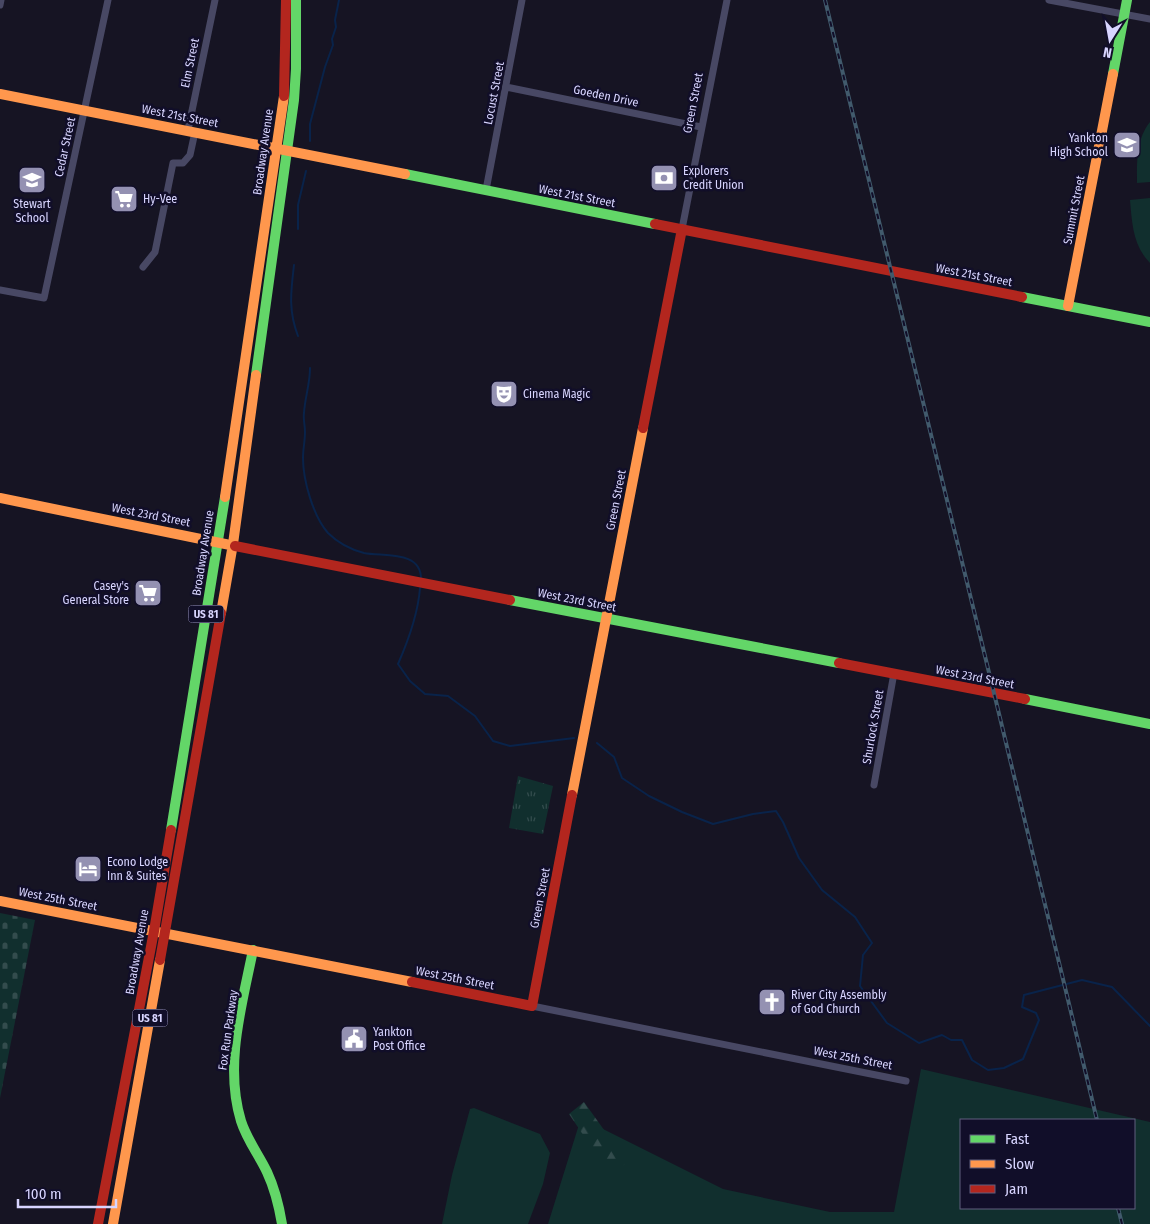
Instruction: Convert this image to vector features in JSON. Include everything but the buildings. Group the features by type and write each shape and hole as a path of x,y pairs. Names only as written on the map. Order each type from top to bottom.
{"main road":[{"name":"Broadway Avenue","path":"113,1224 160,932 284,95 286,0"},
{"name":"Broadway Avenue","path":"98,1224 160,932 233,544 287,150 296,69 296,0"},
{"name":"Summit Street","path":"1068,306 1127,0"},
{"name":"West 21st Street","path":"0,94 1150,322"},
{"name":"Green Street","path":"532,1006 605,618 682,229"},
{"name":"West 23rd Street","path":"0,498 423,583 1150,724"},
{"name":"West 25th Street","path":"0,901 532,1006"},
{"name":"Fox Run Parkway","path":"253,950 236,1047 235,1097 246,1135 268,1174 274,1190 282,1224"}],"street":[{"path":"0,5 1,0"},
{"name":"Cedar Street","path":"0,290 44,298 108,0"},
{"name":"Elm Street","path":"143,267 155,252 173,164 178,163 185,156 215,0"},
{"name":"Locust Street","path":"486,190 522,0"},
{"name":"Green Street","path":"682,229 727,0"},
{"path":"1049,0 1150,20"},
{"name":"Goeden Drive","path":"506,87 702,127"},
{"name":"Shurlock Street","path":"874,784 894,673"},
{"name":"West 25th Street","path":"532,1006 906,1081"}],"green space":[{"path":"1150,122 1150,182 1137,183 1137,159 1140,143 1145,129"},
{"path":"1150,198 1150,263 1140,249 1134,234 1130,200"},
{"path":"518,776 553,786 543,834 509,828"},
{"path":"0,913 35,920 0,1098"},
{"path":"921,1069 1150,1122 1150,1224 548,1224 581,1118 723,1189 830,1212 894,1212"},
{"path":"584,1102 627,1162 611,1176 569,1114"},
{"path":"474,1108 540,1134 550,1153 543,1184 528,1224 442,1224 452,1175 470,1109"}],"waterway":[{"path":"310,141 310,124 325,67 333,45 332,39 336,27 335,20 339,0"},
{"path":"298,229 298,205 306,171"},
{"path":"294,265 291,292 293,318 298,336"},
{"path":"310,368 304,415 303,467 313,508 328,533 340,543 364,553 391,555 409,559 420,570 421,580"},
{"path":"420,588 412,626 398,664 410,681 425,694 448,696 475,716 493,741 510,746 574,738"},
{"path":"597,743 614,757 622,778 649,796 713,824 753,814 776,811 799,858 822,890 855,917 872,943 863,955 860,986 887,1023 919,1043 942,1035 951,1040 962,1040 972,1060 988,1070 1004,1068 1023,1059 1039,1020 1036,1013 1022,1007 1024,995 1082,980 1112,987 1150,1026"}],"railway":[{"path":"825,0 1097,1119"},
{"path":"1118,1209 1122,1224"}],"traffic: fast":[{"path":"256,375 294,100 296,0"},
{"path":"1113,74 1127,0"},
{"path":"405,174 655,224"},
{"path":"1022,297 1150,322"},
{"path":"171,830 225,497"},
{"path":"510,600 839,663"},
{"path":"1025,699 1150,724"},
{"path":"253,950 236,1035 234,1057 236,1100 241,1121 272,1185 282,1224"}],"traffic: slow":[{"path":"1068,306 1113,74"},
{"path":"0,94 405,174"},
{"path":"225,497 284,96"},
{"path":"221,613 233,544 256,375"},
{"path":"572,795 643,428"},
{"path":"0,498 235,546"},
{"path":"0,901 412,982"},
{"path":"113,1224 160,960"}],"traffic: jam":[{"path":"284,96 286,0"},
{"path":"655,224 1022,297"},
{"path":"643,428 682,229"},
{"path":"235,546 510,600"},
{"path":"160,960 221,613"},
{"path":"839,663 1025,699"},
{"path":"412,982 532,1006 572,795"},
{"path":"98,1224 154,931 171,830"}],"place":[{"name":"Yankton High School","path":"1127,145"},
{"name":"Explorers Credit Union","path":"664,178"},
{"name":"Stewart School","path":"32,180"},
{"name":"Hy-Vee","path":"124,199"},
{"name":"Cinema Magic","path":"504,394"},
{"name":"Casey's General Store","path":"148,593"},
{"name":"Econo Lodge Inn & Suites","path":"88,869"},
{"name":"River City Assembly of God Church","path":"772,1002"},
{"name":"Yankton Post Office","path":"354,1039"}]}
